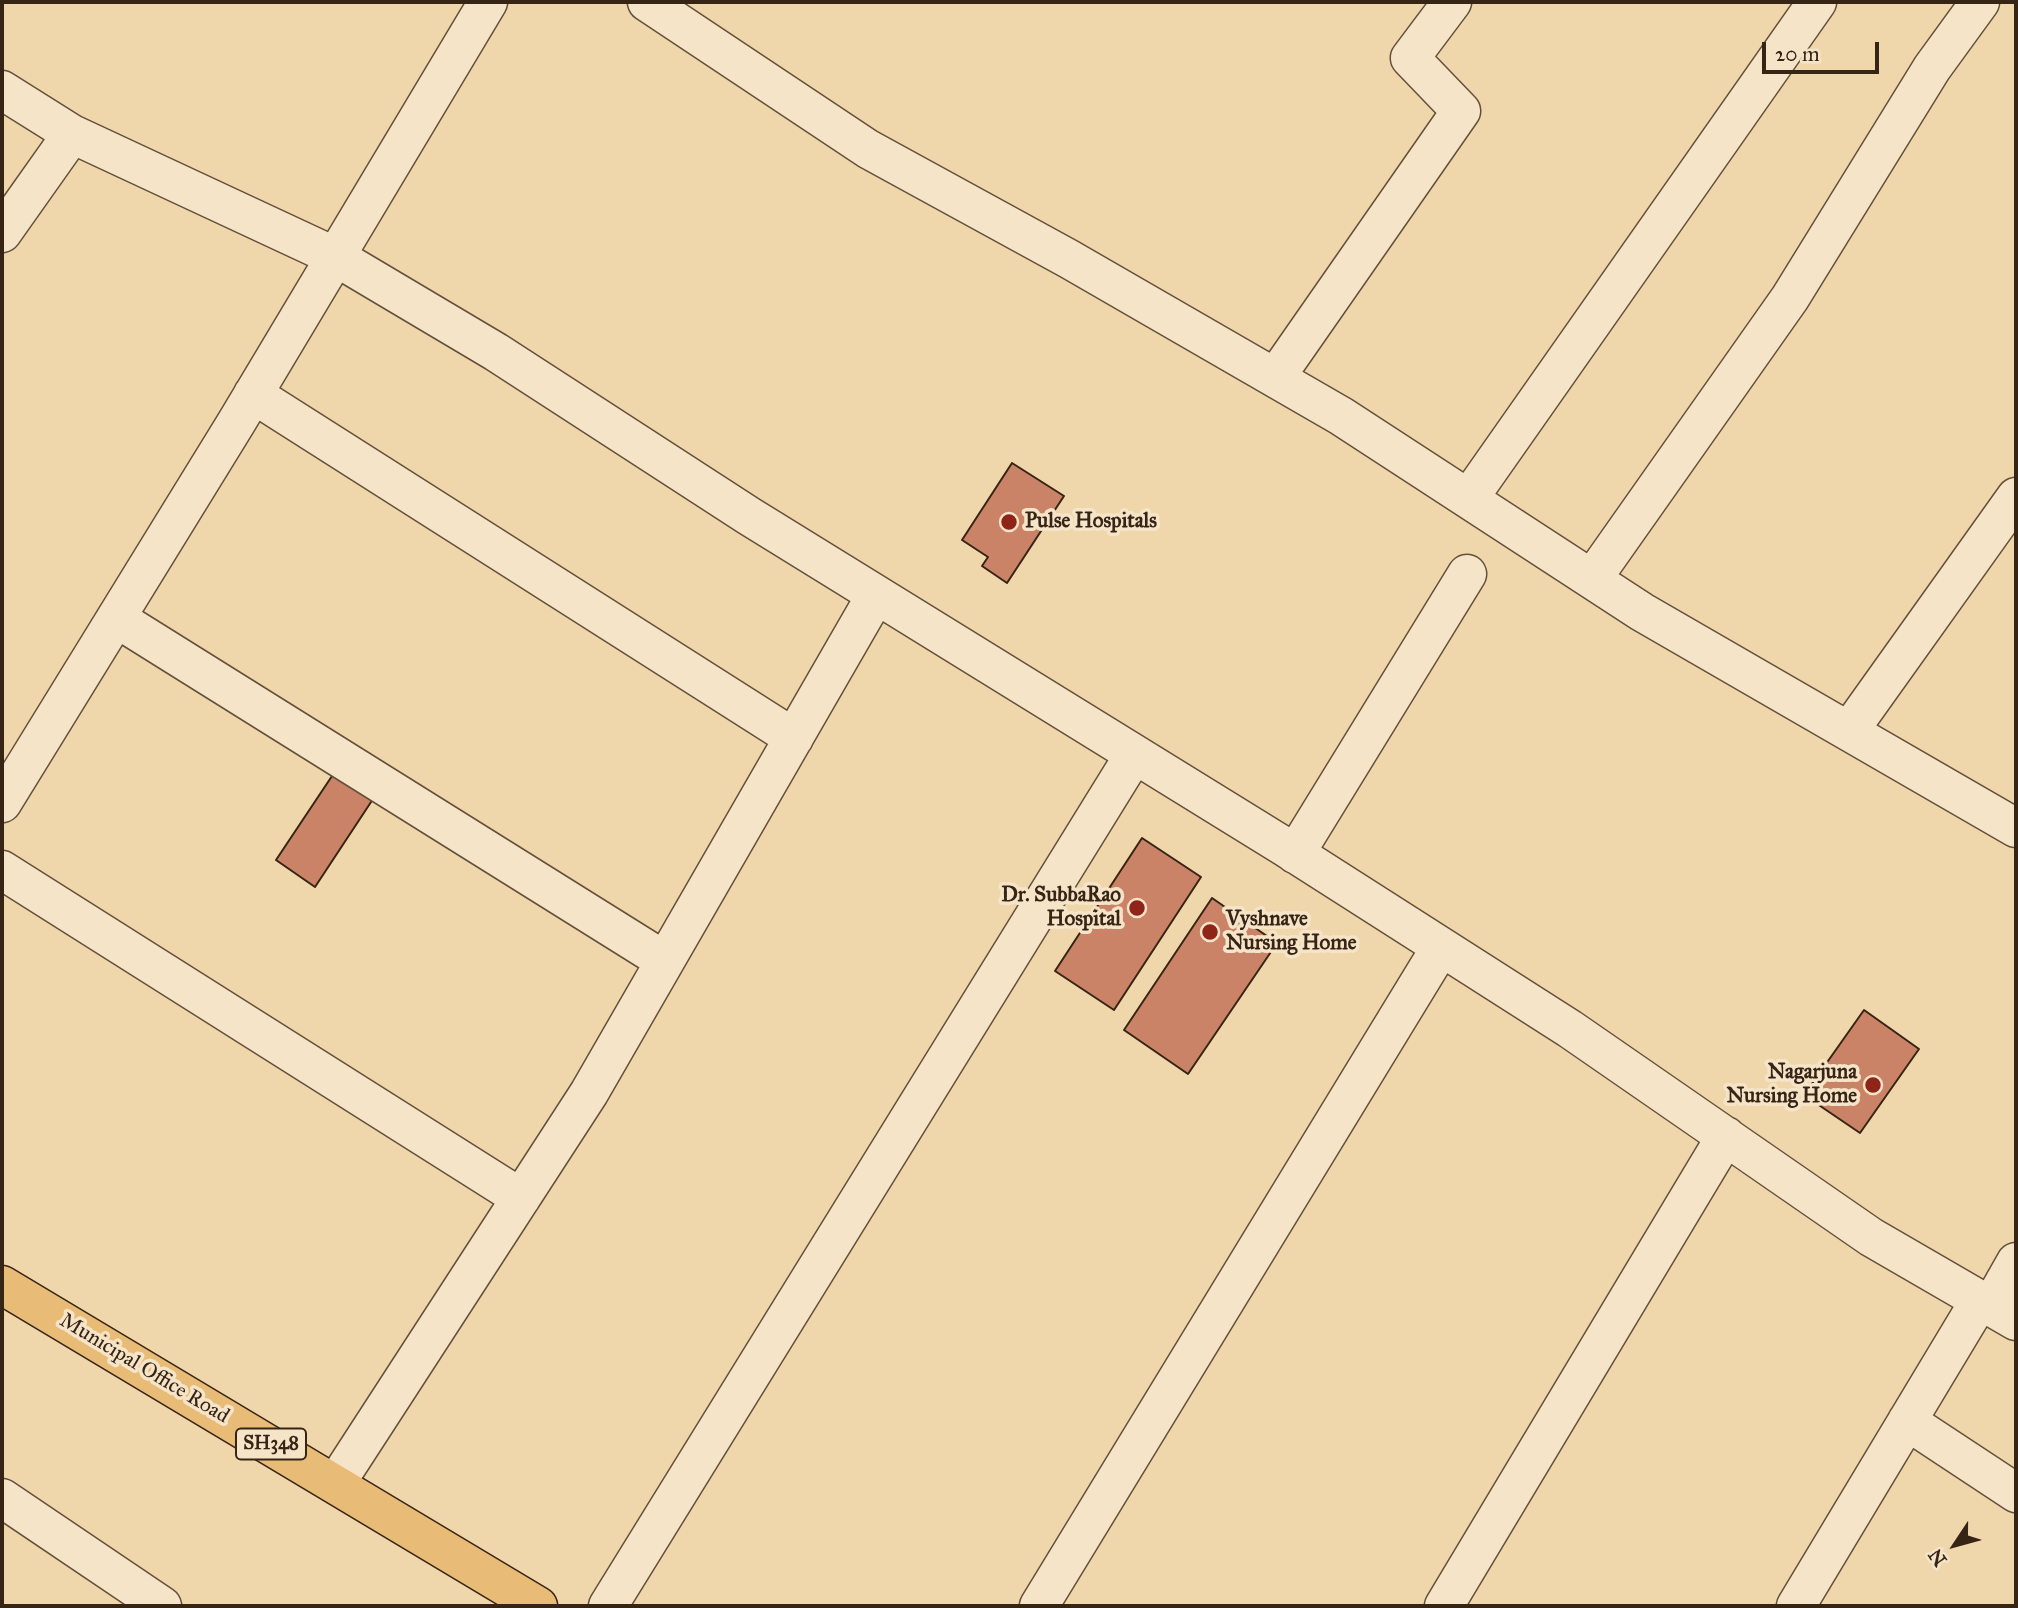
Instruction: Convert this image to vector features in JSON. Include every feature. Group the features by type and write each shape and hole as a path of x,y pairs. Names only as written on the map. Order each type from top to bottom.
{"main road":[{"name":"Municipal Office Road","path":"2,1285 336,1483 529,1604"}],"street":[{"path":"2,803 254,394 488,2"},
{"path":"647,2 869,149 1275,378 1469,498 1642,612 2016,828"},
{"path":"1275,378 1461,111 1410,58 1452,2"},
{"path":"1469,498 1817,2"},
{"path":"1592,579 1790,298 1932,68 1980,2"},
{"path":"2,90 72,134 336,257 496,352 876,595 1295,854 1570,1029 1871,1237 1996,1309"},
{"path":"2,233 72,134"},
{"path":"254,394 794,738"},
{"path":"1849,732 2016,497"},
{"path":"1295,854 1466,574"},
{"path":"336,1483 589,1093 876,595"},
{"path":"116,618 665,961"},
{"path":"608,1606 1134,755"},
{"path":"2,870 521,1198"},
{"path":"1039,1606 1441,947"},
{"path":"1444,1606 1726,1136"},
{"path":"1796,1606 1907,1421 1996,1309 2016,1262"},
{"path":"1907,1421 2016,1493"},
{"path":"2,1498 162,1606"}],"building":[{"path":"1012,463 1064,496 1007,583 982,566 988,557 962,540"},
{"path":"336,770 375,796 315,887 276,860"},
{"path":"1142,838 1201,877 1114,1010 1055,971"},
{"path":"1212,898 1277,943 1188,1074 1124,1030"},
{"path":"1864,1010 1919,1049 1860,1133 1804,1095"}],"place":[{"name":"Pulse Hospitals","path":"1009,522"},
{"name":"Dr. SubbaRao Hospital","path":"1137,908"},
{"name":"Vyshnave Nursing Home","path":"1210,932"},
{"name":"Nagarjuna Nursing Home","path":"1873,1085"}]}
